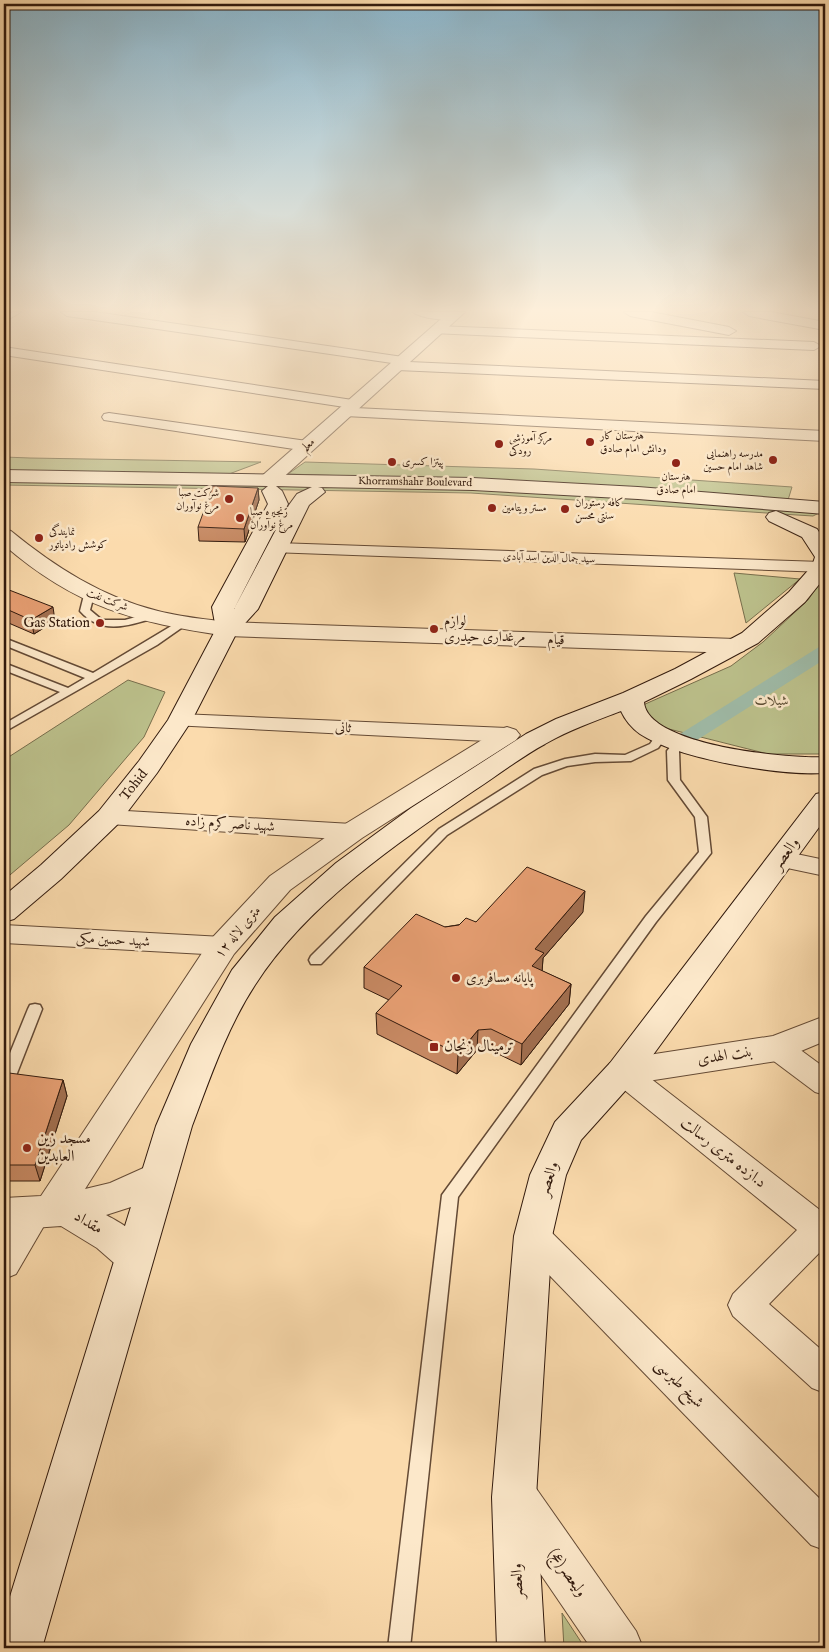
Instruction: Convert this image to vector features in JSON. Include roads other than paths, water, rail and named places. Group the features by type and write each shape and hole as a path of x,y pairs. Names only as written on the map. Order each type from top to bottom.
{"main road":[{"name":"معلم","path":"273,491 307,446 371,389"},
{"name":"Khorramshahr Boulevard","path":"4,476 273,491 473,484 638,493 825,508"},
{"name":"Khorramshahr Boulevard","path":"4,488 273,491 471,496 825,520"},
{"path":"226,629 223,607 273,491 299,505"},
{"name":"Tohid","path":"4,912 51,872 108,817 148,767 180,720 226,629 247,609 299,505 304,498 315,492"},
{"path":"18,1648 174,1126 208,1044 243,978 286,924 346,870 421,814 527,744 565,724 632,698 736,646 769,623 797,597 824,560 810,533 776,517"},
{"name":"شرکت نفت","path":"4,534 28,555 89,595 150,616 226,629"},
{"name":"قیام","path":"226,629 736,646"},
{"path":"632,698 631,706 642,723 670,739 762,762 793,766 825,765"},
{"name":"۱۲ متری لاله","path":"39,1212 223,946 280,883 352,832 507,735"},
{"name":"والعصر","path":"521,1648 514,1497 533,1236 548,1175 567,1132 622,1072 825,800"},
{"name":"بنت الهدی","path":"622,1072 777,1048 825,1028"},
{"path":"39,1212 118,1196 159,1176"},
{"name":"مقداد","path":"39,1212 110,1236 135,1257"},
{"name":"ولیعصر(عج)","path":"514,1497 619,1648"}],"street":[{"path":"235,389 350,408 825,436"},
{"path":"109,417 307,446"},
{"name":"سید جمال الدین اسد آبادی","path":"277,548 824,560"},
{"name":"ثانی","path":"180,720 507,735"},
{"name":"شهید ناصر کرم زاده","path":"108,817 352,832"},
{"path":"782,859 825,868"},
{"name":"شهید حسین مکی","path":"4,934 223,946"},
{"path":"777,1048 825,1084"},
{"name":"د.ازده متری رسالت","path":"622,1072 823,1231"},
{"path":"4,1264 39,1212"},
{"path":"823,1231 745,1305 825,1376"},
{"name":"شیخ طبرسی","path":"533,1236 825,1531"}],"lane":[{"path":"4,729 67,691 153,644 183,622"},
{"path":"4,641 93,677"},
{"path":"4,666 67,691"},
{"path":"316,960 443,832 538,772 565,763 595,758 627,759 670,739 674,751 674,780 701,816 705,853 651,919 450,1195 399,1648"},
{"path":"4,1086 35,1009"}],"waterway":[{"path":"679,743 825,651"}],"place":[{"name":"هنرستان کار ودانش امام صادق","path":"590,442"},
{"name":"مرکز آموزشی رودکی","path":"499,444"},
{"name":"مدرسه راهنمایی شاهد امام حسین","path":"773,460"},
{"name":"پیتزا کسری","path":"392,462"},
{"name":"هنرستان امام صادق","path":"676,463"},
{"name":"شرکت صبا مرغ نوآوران","path":"229,499"},
{"name":"مستر ویتامین","path":"492,508"},
{"name":"کافه رستوران سنتی محسن","path":"565,509"},
{"name":"زنجیره صبا مرغ نوآوران","path":"240,518"},
{"name":"نمایندگی کوشش رادیاتور","path":"39,538"},
{"name":"Gas Station","path":"100,623"},
{"name":"لوازم مرغداری حیدری","path":"434,629"},
{"name":"پایانه مسافربری","path":"456,978"},
{"name":"ترمینال زنجان","path":"434,1047"},
{"name":"مسجد زین العابدین","path":"27,1148"}],"park label":[{"name":"شیلات","path":"772,701"}]}
